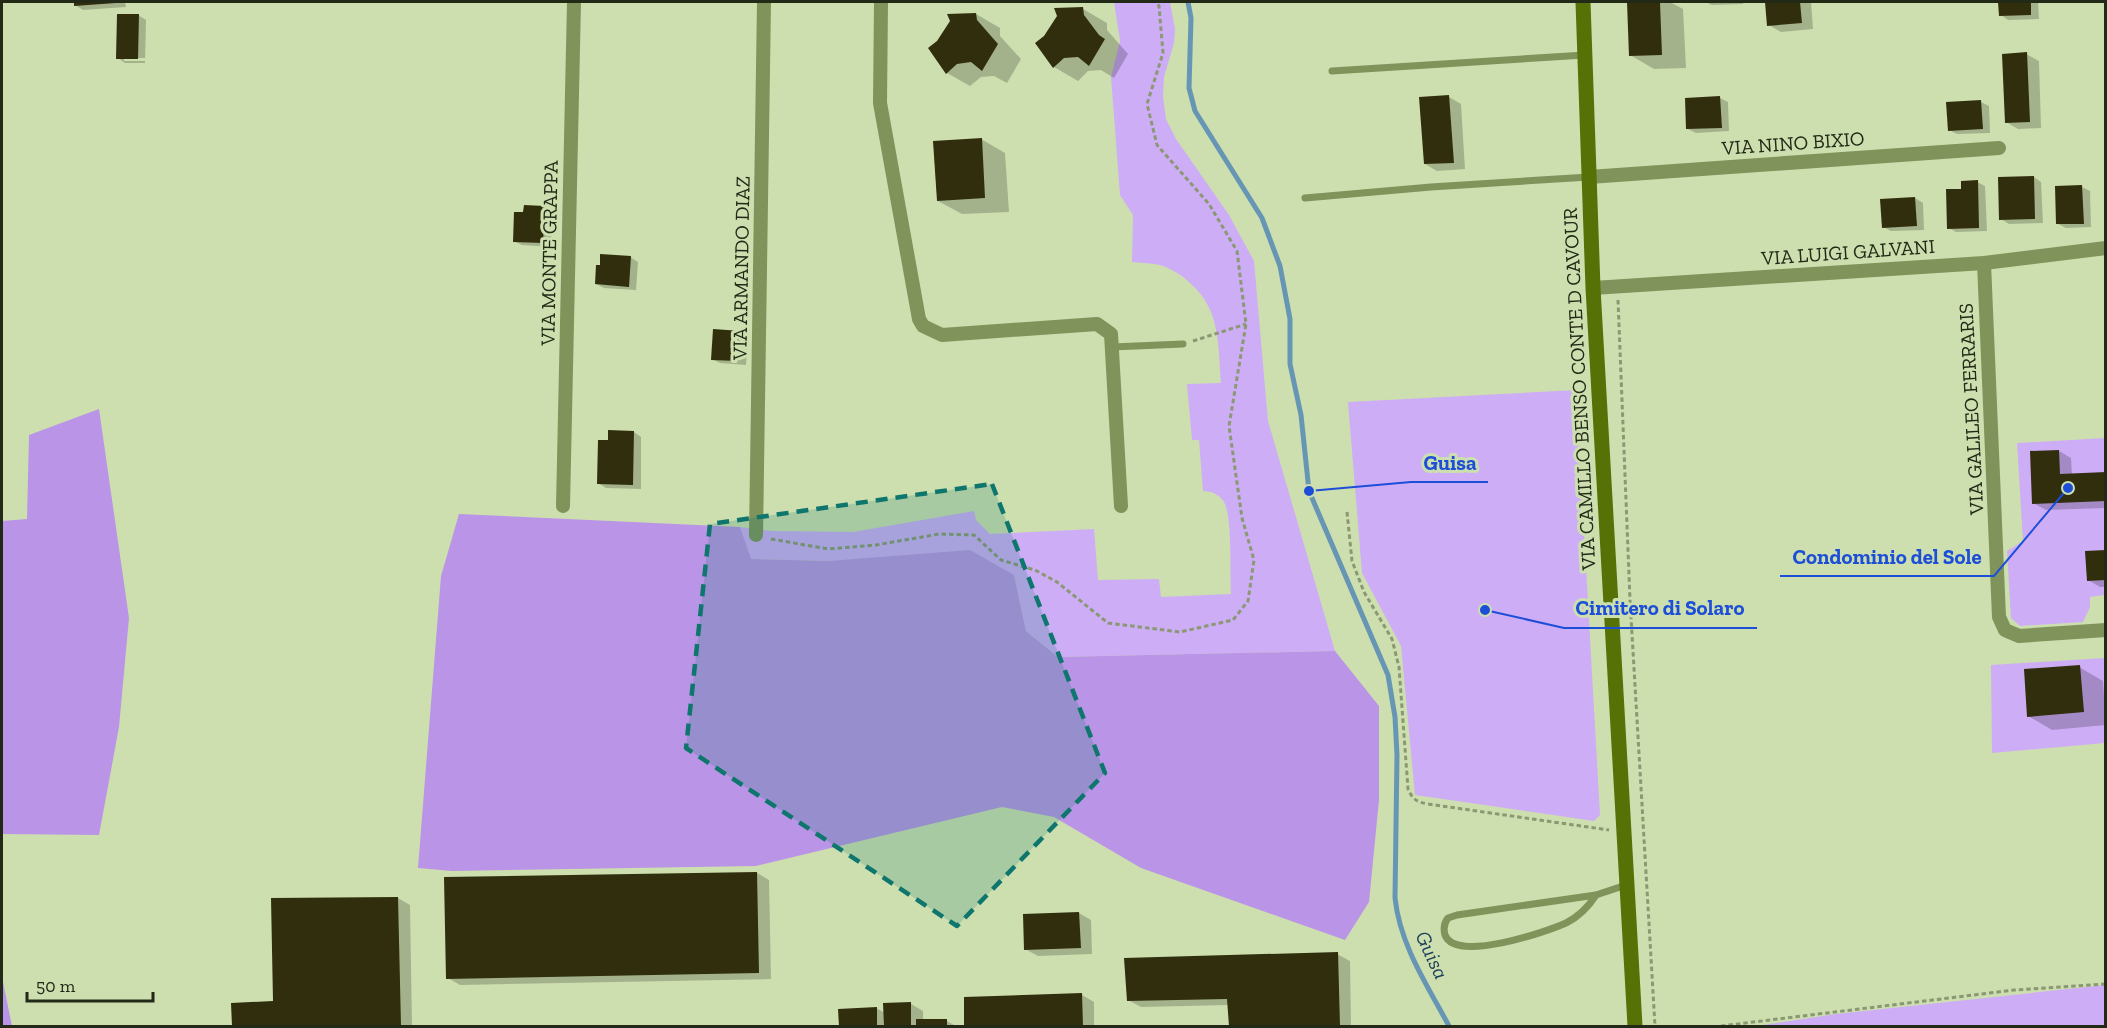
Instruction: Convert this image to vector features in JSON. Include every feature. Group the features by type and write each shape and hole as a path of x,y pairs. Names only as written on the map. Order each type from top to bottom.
{"street":[{"name":"VIA MONTE GRAPPA","path":"563,506 574,2"},
{"name":"VIA ARMANDO DIAZ","path":"756,535 764,2"},
{"path":"881,2 880,103 919,320 932,332 942,335 1097,324 1111,334 1120,506"},
{"name":"VIA CAMILLO BENSO CONTE D CAVOUR","path":"1583,2 1593,288 1635,1026"},
{"name":"VIA NINO BIXIO","path":"1589,177 1999,148"},
{"name":"VIA LUIGI GALVANI","path":"1593,288 1984,263 2106,248"},
{"name":"VIA GALILEO FERRARIS","path":"1984,263 2000,617 2005,630 2019,636 2106,630"}],"lane":[{"path":"1332,71 1585,55"},
{"path":"1305,198 1589,177"},
{"path":"1112,347 1183,344"},
{"path":"1596,895 1588,906 1568,922 1527,938 1491,945 1455,945 1449,942 1444,933 1444,924 1448,918 1456,915 1596,895 1628,884"}],"path":[{"path":"1183,344 1246,324"},
{"path":"1347,512 1352,561 1364,592 1392,639 1397,658 1408,789 1411,797 1428,804 1625,832"},
{"path":"1627,540 1655,1026"},
{"path":"1721,1026 2014,990 2106,984"}],"highlighted area":[{"path":"992,484 1105,773 957,926 686,748 710,524"}],"shaded area":[{"path":"1114,2 1170,2 1175,29 1174,43 1164,77 1163,96 1166,119 1176,139 1229,215 1254,261 1268,421 1335,651 1058,657 1026,631 1014,575 829,561 750,559 740,527 772,531 853,532 974,511 976,520 990,534 1094,529 1098,580 1159,579 1161,597 1231,594 1230,534 1227,511 1219,496 1203,491 1199,440 1192,440 1187,384 1221,383 1216,330 1208,305 1201,294 1184,278 1160,265 1132,262 1133,215 1120,195 1111,77 1120,41"},
{"path":"1576,390 1600,815 1594,821 1415,795 1401,646 1362,573 1348,402"},
{"path":"99,409 129,618 119,727 99,835 2,834 2,521 27,519 29,435"},
{"path":"2105,438 2105,595 2090,597 2090,607 2083,622 2020,626 2011,618 2007,551 2023,541 2017,443"},
{"path":"459,514 740,527 751,559 829,561 970,550 1014,575 1026,631 1058,657 1335,651 1379,706 1379,800 1369,902 1345,940 1141,868 1054,817 1002,807 756,866 452,871 418,868 441,576"},
{"path":"2105,658 2105,743 1992,753 1991,665"},
{"path":"2,977 12,1026 2,1026"},
{"path":"2105,985 2105,1026 1756,1026 1836,1014"}],"building":[{"path":"74,2 116,2 116,3 74,6"},
{"path":"1627,2 1660,2 1662,55 1629,56"},
{"path":"1765,2 1800,2 1802,23 1767,26"},
{"path":"1998,2 2031,2 2031,15 1999,16"},
{"path":"1083,7 1084,15 1099,35 1105,39 1089,66 1078,57 1064,58 1053,68 1035,43 1044,36 1057,16 1054,8"},
{"path":"976,13 977,20 998,44 982,71 971,62 957,64 946,74 928,48 937,41 950,21 947,14"},
{"path":"117,14 139,14 138,59 116,59"},
{"path":"2027,52 2030,122 2005,123 2002,54"},
{"path":"1449,95 1454,163 1424,164 1419,97"},
{"path":"1720,96 1722,128 1686,129 1685,98"},
{"path":"1981,100 1983,129 1948,131 1946,102"},
{"path":"982,138 985,198 937,201 933,141"},
{"path":"2034,176 2035,219 1999,220 1998,177"},
{"path":"1978,180 1979,228 1947,229 1946,189 1961,189 1961,181"},
{"path":"2082,185 2084,224 2056,224 2055,186"},
{"path":"1915,197 1917,226 1882,228 1880,199"},
{"path":"524,205 545,206 543,243 513,242 514,212 523,212"},
{"path":"600,254 631,256 629,287 595,284 596,265 600,265"},
{"path":"713,329 741,331 739,361 711,360"},
{"path":"608,430 634,431 633,485 597,484 598,440 608,440"},
{"path":"2059,450 2060,474 2106,472 2106,501 2032,504 2030,451"},
{"path":"2106,550 2106,580 2087,581 2085,551"},
{"path":"2080,665 2084,712 2027,717 2024,669"},
{"path":"757,872 759,973 446,979 444,877"},
{"path":"398,897 401,1026 232,1026 231,1003 273,1001 271,898"},
{"path":"1079,912 1081,948 1024,950 1023,914"},
{"path":"1338,952 1340,1026 1229,1026 1227,999 1127,1001 1124,958"},
{"path":"1082,993 1083,1026 964,1026 964,997"},
{"path":"911,1002 911,1026 884,1026 883,1003"},
{"path":"877,1007 877,1026 839,1026 838,1009"},
{"path":"916,1019 947,1019 947,1026 916,1026"}],"waterway":[{"name":"Guisa","path":"1188,2 1191,18 1189,88 1195,111 1262,218 1280,266 1290,319 1290,364 1301,415 1309,491 1388,675 1395,717 1397,755 1395,898 1408,948 1449,1026"}],"place":[{"name":"Condominio del Sole","path":"2068,488"},
{"name":"Guisa","path":"1309,491"},
{"name":"Cimitero di Solaro","path":"1485,610"}]}
